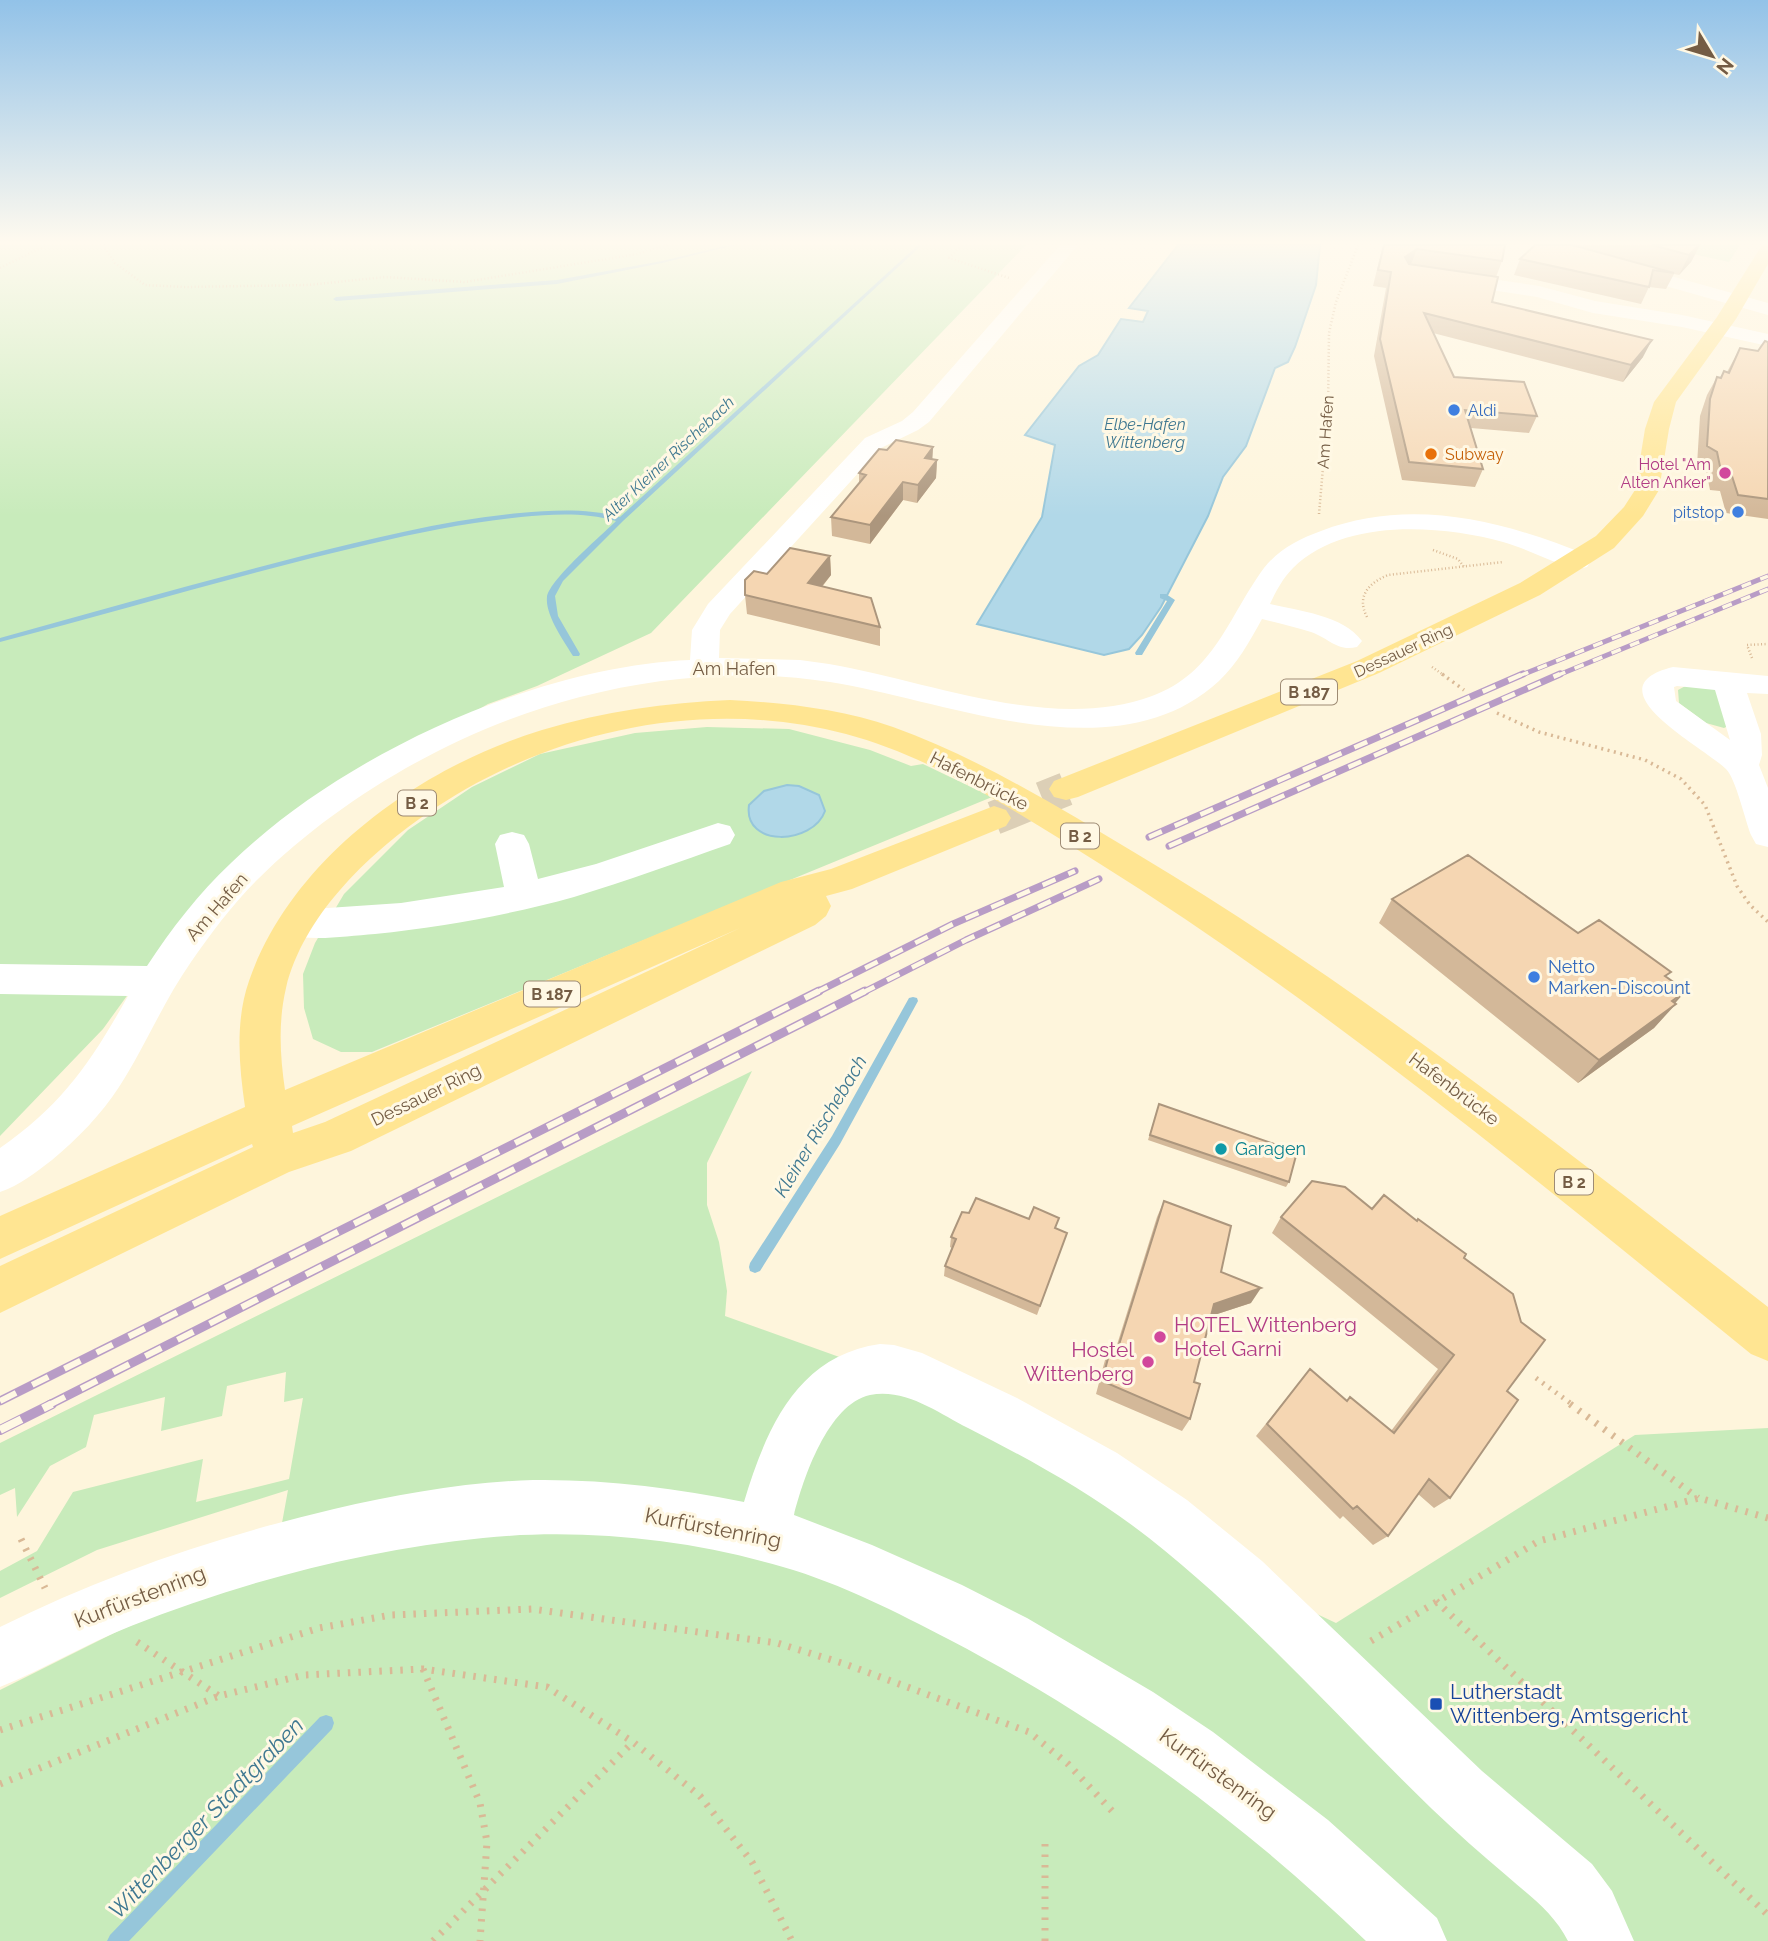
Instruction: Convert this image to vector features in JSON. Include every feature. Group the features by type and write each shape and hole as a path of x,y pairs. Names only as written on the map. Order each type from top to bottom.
{"main road":[{"name":"B 187","path":"1578,561 1605,542 1634,511 1647,490 1657,429 1665,402 1714,336"},
{"name":"Dessauer Ring","path":"1066,789 1414,656 1578,561"},
{"name":"Hafenbrücke","path":"272,1137 262,1083 262,1008 279,957 298,924 334,875 378,832 406,810 468,772 567,733 661,712 696,708 759,709 845,724 929,754 1048,817 1226,927 1398,1047 1761,1327"},
{"name":"B 187","path":"272,1137 701,929 794,891 839,880 994,818"},
{"path":"0,1238 272,1137"},
{"path":"0,1290 272,1137"}],"street":[{"path":"704,666 706,630 718,610 873,443 889,433 909,428 915,423 991,336"},
{"path":"1746,336 1768,341"},
{"name":"Am Hafen","path":"0,1172 39,1144 102,1077 157,981 213,905 278,840 330,801 401,757 473,722 542,696 615,679 704,666 831,673 901,686 1004,712 1064,719 1125,715 1181,695 1202,681 1229,650 1281,565 1300,550 1334,533 1359,525 1392,522 1472,526 1522,538 1578,561"},
{"path":"1254,608 1325,627 1347,641"},
{"path":"1768,685 1673,676 1659,683 1658,689 1664,707 1743,765 1768,835"},
{"path":"1727,682 1740,714 1748,753 1743,765"},
{"path":"298,924 354,923 456,911 572,884 718,835"},
{"path":"512,844 524,895"},
{"path":"0,979 157,981"},
{"path":"762,1534 779,1468 798,1433 826,1394 834,1386 867,1371 888,1368 909,1372 1023,1429 1085,1464 1166,1518 1241,1580 1366,1671 1476,1808 1552,1871 1581,1900 1601,1941"},
{"name":"Kurfürstenring","path":"0,1658 90,1614 160,1586 244,1559 406,1521 493,1510 554,1507 621,1510 762,1534 822,1552 892,1581 1042,1657 1106,1695 1235,1784 1303,1838 1414,1941"}],"path":[{"name":"Am Hafen","path":"1329,336 1328,409 1318,495 1319,523 1334,533"},
{"path":"1370,621 1364,614 1361,600 1365,590 1375,580 1391,574 1481,567 1514,558"},
{"path":"1414,656 1464,690"},
{"path":"1497,713 1545,734 1626,751 1679,777 1700,797 1711,818 1730,876 1744,899 1768,922"},
{"path":"1536,1378 1699,1498 1768,1518"},
{"path":"1366,1671 1436,1601 1539,1541 1699,1498"},
{"path":"1436,1601 1768,1915"},
{"path":"0,1730 319,1628 391,1615 532,1609 777,1643 845,1664 1029,1732 1069,1764 1113,1812"},
{"path":"90,1614 219,1696"},
{"path":"423,1669 480,1803 487,1842 480,1941"},
{"path":"0,1784 219,1696 304,1675 423,1669 547,1687 633,1742 700,1796 752,1862 792,1941"},
{"path":"433,1941 633,1742"},
{"path":"1045,1844 1045,1941"}],"green space":[{"path":"0,336 938,336 651,633 537,686 488,704 287,819 168,939 103,1029 0,1136"},
{"path":"1691,683 1707,685 1721,693 1732,724 1724,728 1706,723 1679,703 1678,690"},
{"path":"707,727 789,729 870,750 911,766 923,764 992,797 372,1052 341,1052 313,1039 304,1008 303,974 315,943 344,894 408,830 472,787 540,754 635,733"},
{"path":"752,1071 707,1163 707,1205 719,1242 727,1291 725,1316 870,1368 1242,1579 1336,1623 1635,1435 1768,1428 1768,1941 0,1941 0,1690 120,1630 274,1567 288,1490 97,1550 0,1598 0,1571 37,1551 73,1492 203,1459 196,1502 289,1479 303,1398 284,1402 286,1372 227,1386 222,1416 161,1431 165,1397 94,1415 86,1447 50,1466 17,1517 15,1488 0,1495 0,1443"}],"water":[{"name":"Elbe-Hafen Wittenberg","path":"1110,336 1299,336 1288,362 1275,368 1246,446 1223,477 1208,516 1161,607 1129,649 1104,655 977,624 1042,517 1055,445 1025,435 1079,366 1098,355"},
{"path":"787,785 799,786 819,795 825,811 818,822 807,830 780,837 767,835 757,829 750,819 749,805 764,791"}],"building":[{"path":"1381,336 1435,336 1454,377 1524,382 1537,416 1465,410 1483,469 1409,462"},
{"path":"1514,336 1633,336 1652,340 1631,365"},
{"path":"1765,341 1768,342 1768,499 1738,495 1731,473 1721,471 1717,452 1707,446 1710,399 1717,377 1721,378 1724,371 1729,373 1740,348 1758,351"},
{"path":"896,440 933,447 925,458 937,460 918,485 903,482 870,525 831,517 866,475 859,473 879,449 887,450"},
{"path":"790,548 830,556 808,583 871,598 880,627 745,595 745,580 754,571 767,574"},
{"name":"Netto Marken-Discount","path":"1468,855 1578,933 1599,920 1671,972 1665,976 1686,991 1672,1001 1676,1004 1599,1060 1392,899"},
{"name":"Garagen","path":"1159,1104 1297,1152 1289,1182 1150,1135"},
{"path":"1312,1181 1345,1187 1372,1209 1384,1195 1466,1254 1464,1258 1513,1294 1521,1322 1545,1340 1507,1391 1518,1400 1450,1498 1429,1479 1388,1536 1357,1506 1353,1509 1267,1424 1310,1369 1347,1401 1350,1397 1394,1433 1454,1355 1281,1217"},
{"path":"976,1198 1029,1219 1034,1207 1059,1218 1055,1228 1067,1233 1040,1306 945,1266 956,1239 951,1237 962,1212 969,1213"},
{"name":"HOTEL Wittenberg Hotel Garni","path":"1164,1201 1231,1226 1221,1272 1261,1288 1214,1304 1194,1382 1200,1384 1190,1419 1102,1381 1111,1347 1118,1348"}],"waterway":[{"name":"Alter Kleiner Rischebach","path":"621,520 822,336"},
{"path":"0,640 292,561 432,528 482,519 555,513 588,513 621,520"},
{"name":"Alter Kleiner Rischebach","path":"576,654 554,616 551,596 560,580 621,520"},
{"name":"Kleiner Rischebach","path":"1139,653 1171,600 1163,596"},
{"name":"Kleiner Rischebach","path":"755,1267 836,1140 913,1001"},
{"name":"Wittenberger Stadtgraben","path":"116,1941 326,1723"}],"tunnel":[{"path":"994,818 1066,789"}],"railway":[{"path":"1519,676 1768,576"},
{"path":"1556,676 1768,589"},
{"path":"1149,837 1523,674"},
{"path":"1169,846 1560,674"},
{"path":"819,991 953,924 1075,871"},
{"path":"862,993 966,940 1099,879"},
{"path":"0,1401 819,991"},
{"path":"815,993 819,991"},
{"path":"49,1405 865,991"},
{"path":"0,1430 52,1404"}],"place":[{"name":"Aldi","path":"1454,410"},
{"name":"Subway","path":"1431,454"},
{"name":"Hotel \"Am Alten Anker\"","path":"1725,473"},
{"name":"pitstop","path":"1738,512"},
{"name":"Netto Marken-Discount","path":"1534,977"},
{"name":"Garagen","path":"1221,1149"},
{"name":"HOTEL Wittenberg Hotel Garni","path":"1160,1337"},
{"name":"Hostel Wittenberg","path":"1148,1362"},
{"name":"Lutherstadt Wittenberg, Amtsgericht","path":"1436,1704"}]}
